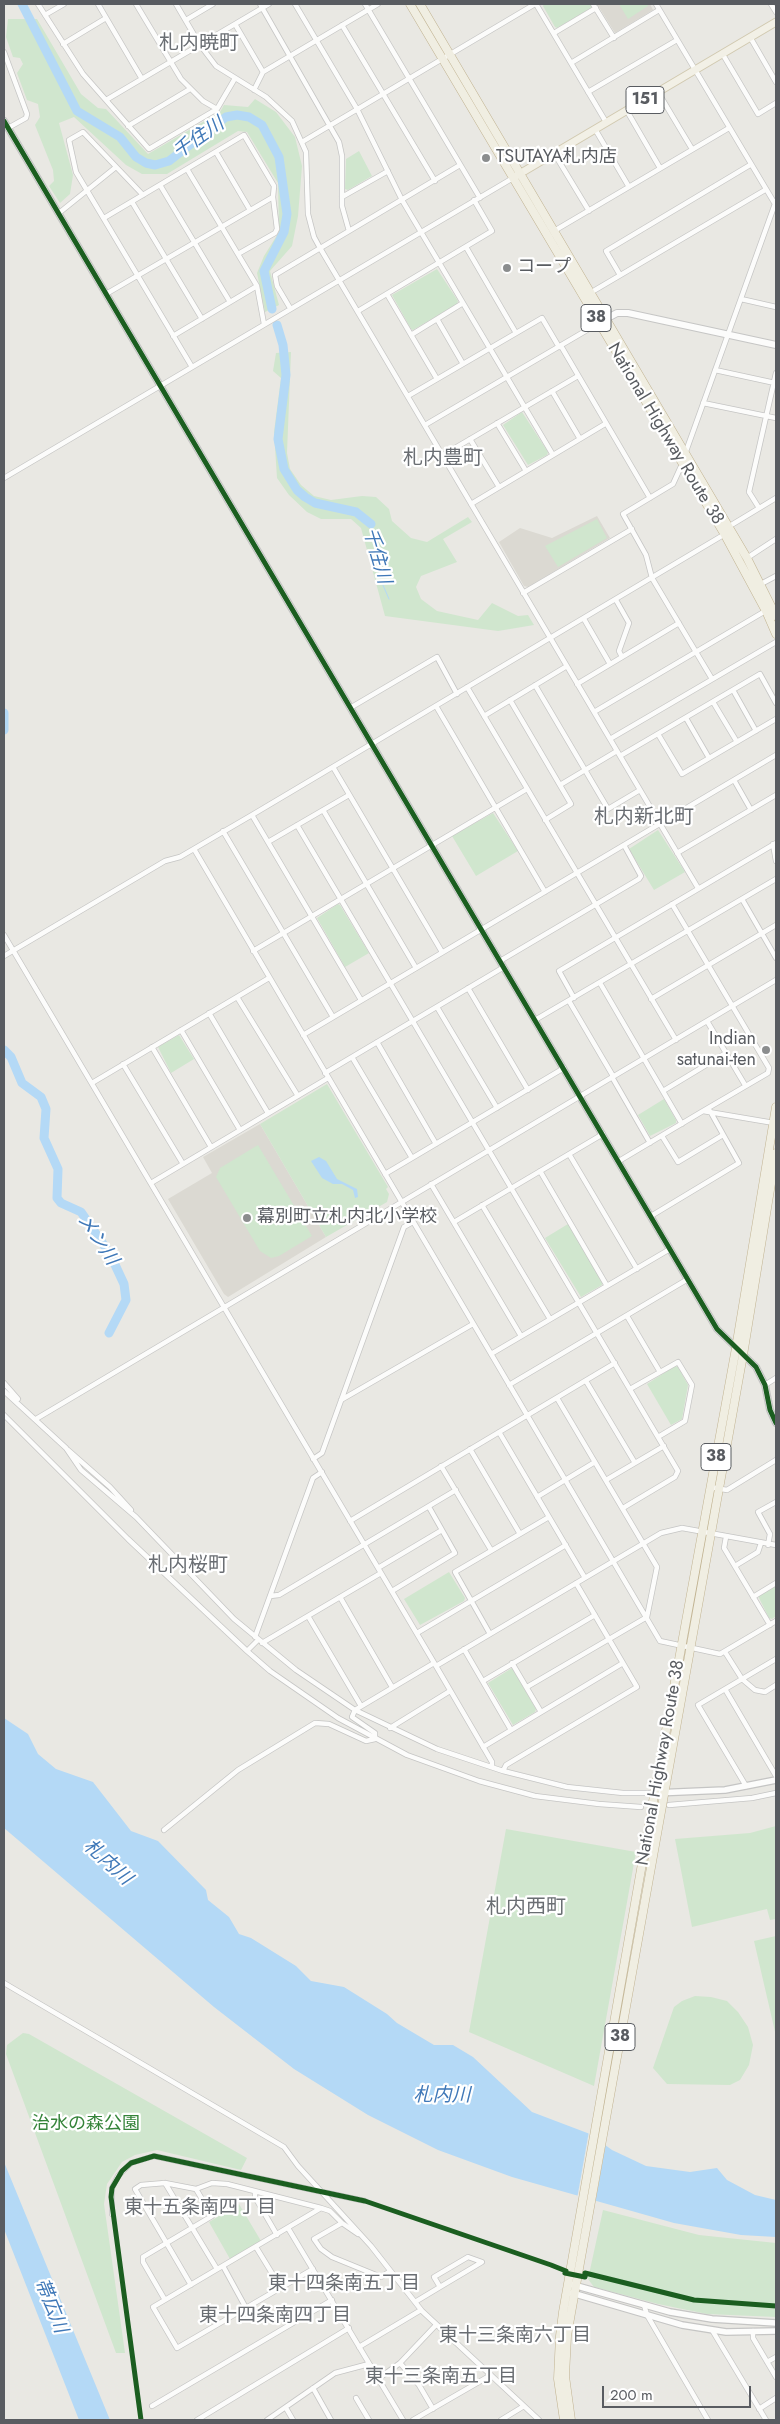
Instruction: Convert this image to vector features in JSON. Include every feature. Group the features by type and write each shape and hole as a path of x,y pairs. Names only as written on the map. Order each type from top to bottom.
{"highway":[{"name":"National Highway Route 38","path":"410,4 442,59 516,176 587,295 682,463 773,612"},
{"name":"National Highway Route 38","path":"420,4 450,54 516,176 554,231 587,295"},
{"name":"National Highway Route 38","path":"602,321 747,558 773,612 776,634"},
{"name":"National Highway Route 38","path":"571,2420 566,2384 566,2360 572,2288 656,1808 707,1533 736,1348 775,1123 776,1107"},
{"name":"National Highway Route 38","path":"714,1488 743,1355 776,1153"},
{"name":"National Highway Route 38","path":"564,2420 558,2379 558,2360 560,2336 572,2288"}],"main road":[{"name":"151","path":"516,176 776,22"},
{"path":"602,321 617,313 628,313 776,345"}],"street":[{"path":"38,4 83,74 149,149 217,109 234,80"},
{"path":"45,15 64,4"},
{"path":"98,4 142,79"},
{"path":"136,4 171,62 190,89 217,109"},
{"path":"176,4 200,45 216,66 234,80 266,97 292,121 306,152 308,214 314,237 698,888"},
{"path":"186,20 213,4"},
{"path":"106,100 200,45 261,6 269,4"},
{"path":"302,4 296,5 357,109 402,200 554,455"},
{"path":"365,4 480,198"},
{"path":"254,90 263,72 378,4"},
{"path":"302,142 536,4 606,122"},
{"path":"656,4 750,164 776,202 774,217 727,335 674,484 623,514 646,555 652,578 712,680"},
{"path":"771,4 776,12"},
{"path":"261,6 340,142 342,156 342,206 349,231"},
{"path":"554,33 595,6 614,38"},
{"path":"571,63 659,10"},
{"path":"63,44 106,18"},
{"path":"234,24 263,72"},
{"path":"342,25 435,181"},
{"path":"750,37 776,82"},
{"path":"588,92 677,40"},
{"path":"4,52 27,114 26,118 8,128"},
{"path":"722,53 758,114 776,103"},
{"path":"128,126 190,89"},
{"path":"658,92 692,149"},
{"path":"627,110 660,168"},
{"path":"4,121 718,1329 756,1367 765,1385 776,1421"},
{"path":"554,231 729,128"},
{"path":"595,129 629,187"},
{"path":"143,196 83,132 69,140 76,172 192,366"},
{"path":"104,218 244,136 274,186 273,198 276,228 275,233 238,254"},
{"path":"216,152 250,210"},
{"path":"554,153 589,211"},
{"path":"620,275 606,251 750,164"},
{"path":"290,308 277,286 275,275 460,165"},
{"path":"59,213 116,167"},
{"path":"187,169 257,286 264,324"},
{"path":"342,197 388,171"},
{"path":"4,478 516,176"},
{"path":"160,185 230,302"},
{"path":"587,295 766,190"},
{"path":"106,294 273,198"},
{"path":"358,312 492,231 474,200"},
{"path":"132,202 202,319"},
{"path":"466,247 516,332"},
{"path":"174,336 257,286"},
{"path":"387,294 437,379"},
{"path":"741,300 776,307"},
{"path":"411,335 463,303"},
{"path":"408,396 542,318 650,498"},
{"path":"437,319 463,364"},
{"path":"425,426 602,321"},
{"path":"715,370 775,383"},
{"path":"759,508 749,492 776,374"},
{"path":"443,455 578,376"},
{"path":"552,391 580,439"},
{"path":"702,403 776,418"},
{"path":"497,423 526,471"},
{"path":"471,504 605,424"},
{"path":"470,439 499,487"},
{"path":"4,956 165,861 194,849 584,619 725,535 728,527 776,498"},
{"path":"523,593 632,528"},
{"path":"747,558 776,539"},
{"path":"761,584 776,576"},
{"path":"616,600 629,623 619,650 622,657"},
{"path":"594,712 695,651 773,612"},
{"path":"584,619 610,664"},
{"path":"578,684 679,623"},
{"path":"610,740 776,642"},
{"path":"350,708 437,657 457,694"},
{"path":"484,716 567,666"},
{"path":"560,785 585,770 658,734 760,674 776,704"},
{"path":"535,685 608,809 640,790"},
{"path":"467,687 676,1040"},
{"path":"733,690 756,731"},
{"path":"510,700 571,804 546,820"},
{"path":"713,702 737,742"},
{"path":"436,706 545,892"},
{"path":"686,718 709,758"},
{"path":"658,734 682,774 776,720"},
{"path":"302,1035 776,755"},
{"path":"333,767 442,952"},
{"path":"734,780 751,810"},
{"path":"253,951 527,789"},
{"path":"268,842 349,795"},
{"path":"677,853 776,795"},
{"path":"323,810 416,968"},
{"path":"252,815 362,1000"},
{"path":"297,825 678,1471 675,1477 622,1508"},
{"path":"224,831 333,1017"},
{"path":"574,998 558,971 775,843 776,861"},
{"path":"500,961 639,879 641,876 624,845"},
{"path":"194,849 660,1641 720,1654 776,1621"},
{"path":"535,1020 776,879"},
{"path":"742,899 776,958"},
{"path":"619,1161 768,1073 769,1068 672,904"},
{"path":"651,999 776,925"},
{"path":"4,935 435,1664 492,1762 492,1767"},
{"path":"325,1073 504,967"},
{"path":"92,1083 269,978"},
{"path":"36,1419 776,980"},
{"path":"600,983 682,1124"},
{"path":"468,988 528,1090"},
{"path":"237,997 298,1096"},
{"path":"569,1001 650,1143"},
{"path":"437,1007 497,1108"},
{"path":"209,1013 268,1113"},
{"path":"707,1021 745,1085"},
{"path":"181,1030 240,1130"},
{"path":"376,1042 436,1144"},
{"path":"152,1047 211,1147"},
{"path":"663,1091 726,1053"},
{"path":"352,1057 412,1158"},
{"path":"123,1064 183,1164"},
{"path":"385,1174 564,1068"},
{"path":"151,1182 328,1078"},
{"path":"703,1111 775,1123"},
{"path":"651,1216 739,1163 710,1111"},
{"path":"454,1222 603,1134"},
{"path":"662,1136 678,1162 723,1135"},
{"path":"569,1154 636,1269"},
{"path":"540,1171 607,1286"},
{"path":"432,1184 521,1336"},
{"path":"482,1205 550,1319"},
{"path":"313,1459 322,1453 404,1227 413,1222"},
{"path":"491,1354 670,1249"},
{"path":"510,1385 688,1279"},
{"path":"627,1316 660,1372"},
{"path":"341,1400 473,1324"},
{"path":"630,1390 678,1362 692,1385 685,1421 658,1437"},
{"path":"350,1521 615,1363"},
{"path":"765,1385 776,1378"},
{"path":"586,1380 635,1463"},
{"path":"4,1383 25,1408 66,1448 81,1470 136,1516 234,1619 258,1640 316,1684 355,1710 436,1749 503,1771 567,1787 624,1793 697,1792 746,1786 776,1778 725,1689"},
{"path":"4,1391 25,1408"},
{"path":"527,1688 647,1617 657,1567 557,1398"},
{"path":"4,1415 128,1539 270,1671 309,1700 375,1739 437,1767 510,1790 580,1802 641,1806"},
{"path":"499,1432 585,1578"},
{"path":"606,1480 664,1446"},
{"path":"470,1449 520,1534"},
{"path":"714,1488 727,1490 776,1460"},
{"path":"537,1497 595,1462"},
{"path":"442,1466 491,1550"},
{"path":"258,1640 270,1596 313,1478 322,1472"},
{"path":"270,1596 279,1595 456,1490"},
{"path":"768,1545 770,1534 758,1512 776,1502"},
{"path":"392,1591 455,1553 429,1507"},
{"path":"490,1634 455,1572 549,1516"},
{"path":"375,1739 375,1733 352,1717 355,1710 392,1687 490,1634 643,1543 673,1529 776,1545"},
{"path":"378,1568 442,1530"},
{"path":"726,1537 724,1548 770,1624"},
{"path":"734,1566 758,1552 761,1543"},
{"path":"416,1633 566,1545"},
{"path":"248,1651 258,1640 308,1616 381,1573"},
{"path":"753,1596 776,1583"},
{"path":"503,1771 506,1765 637,1687 576,1584"},
{"path":"340,1597 392,1687"},
{"path":"483,1681 595,1615"},
{"path":"308,1616 361,1706"},
{"path":"464,1649 511,1730"},
{"path":"725,1652 742,1679 755,1690 765,1692 776,1686"},
{"path":"746,1786 698,1705 776,1659"},
{"path":"512,1664 541,1712"},
{"path":"483,1747 623,1664"},
{"path":"390,1728 450,1691"},
{"path":"164,1830 238,1770 315,1723 329,1724 366,1741 375,1739"},
{"path":"669,1805 752,1798 776,1794"},
{"path":"4,1983 278,2142 359,2235"},
{"path":"112,2214 112,2188 118,2176 131,2163 154,2156 365,2201"},
{"path":"191,2284 134,2189 150,2183 165,2183 196,2189 212,2183 227,2184 330,2211 371,2246 389,2272 421,2310 538,2420"},
{"path":"165,2183 217,2269"},
{"path":"165,2300 143,2262 144,2257 212,2216 196,2189"},
{"path":"255,2192 255,2197 277,2235"},
{"path":"313,2269 177,2348 153,2307 321,2208"},
{"path":"342,2223 314,2239 321,2249 332,2257 381,2277 389,2272"},
{"path":"288,2228 403,2420"},
{"path":"256,2246 281,2288"},
{"path":"415,2302 482,2262 468,2257 442,2272 434,2277 440,2287"},
{"path":"223,2266 246,2308"},
{"path":"572,2288 712,2319 776,2323"},
{"path":"572,2288 647,2315 712,2330 776,2331"},
{"path":"152,2406 332,2300"},
{"path":"644,2305 647,2315 708,2420"},
{"path":"359,2346 421,2310"},
{"path":"378,2378 400,2363 436,2325"},
{"path":"197,2420 348,2328"},
{"path":"712,2330 766,2420"},
{"path":"753,2331 753,2338 776,2377"},
{"path":"768,2362 776,2357"},
{"path":"400,2363 419,2386 433,2408"},
{"path":"269,2420 335,2373 369,2364"},
{"path":"413,2420 491,2375"},
{"path":"312,2388 331,2420"},
{"path":"356,2398 369,2420"},
{"path":"759,2409 776,2398"},
{"path":"501,2420 524,2406"},
{"path":"286,2408 293,2420"}],"shaded area":[{"path":"597,4 650,4 653,10 615,33"},
{"path":"597,516 610,538 528,587 524,586 499,542 520,528 552,538"},
{"name":"幕別町立札内北小学校","path":"260,1124 326,1237 228,1297 224,1294 168,1199 212,1173 203,1157"}],"green space":[{"path":"544,4 590,4 591,8 557,28 543,6"},
{"path":"619,4 647,4 648,6 628,19"},
{"path":"8,19 37,19 81,94 98,108 106,109 148,154 220,112 224,105 248,107 255,99 276,112 295,137 302,166 298,216 292,246 270,271 279,305 265,312 257,273 264,256 279,232 278,183 247,132 238,131 167,174 142,174 126,165 74,117 59,123 73,175 70,194 60,203 49,186 54,181 53,170 35,125 40,117 38,104 27,100 17,73 23,64 20,58 13,57 6,37"},
{"path":"359,151 372,176 348,190 345,189 346,159"},
{"path":"437,269 458,301 457,304 413,330 392,295"},
{"path":"291,352 287,453 290,469 301,485 314,496 331,500 362,496 376,497 389,509 392,521 411,538 427,542 468,517 472,522 443,539 457,562 421,576 416,587 421,599 437,611 478,620 492,603 518,616 528,615 534,625 498,631 385,616 361,528 351,519 321,519 307,512 289,495 277,478 274,432 281,378 273,371 276,353"},
{"path":"522,412 548,452 547,455 528,465 503,425"},
{"path":"597,519 607,538 558,567 545,546"},
{"path":"493,813 518,851 476,876 452,836"},
{"path":"658,830 685,872 654,890 629,849"},
{"path":"338,904 369,953 345,967 317,918"},
{"path":"179,1035 194,1059 171,1073 158,1047"},
{"path":"327,1084 388,1187 386,1189 389,1194 387,1202 326,1237 260,1124"},
{"path":"664,1099 676,1123 650,1136 638,1115"},
{"path":"258,1145 312,1236 279,1256 271,1258 260,1251 216,1177 220,1168"},
{"path":"568,1224 602,1282 602,1285 581,1297 545,1238"},
{"path":"675,1366 678,1367 688,1385 682,1419 671,1425 647,1384"},
{"path":"449,1572 465,1598 464,1601 420,1625 404,1599"},
{"path":"776,1586 776,1616 772,1619 769,1618 758,1596"},
{"path":"512,1668 536,1709 535,1712 513,1725 488,1683"},
{"path":"776,1826 776,1919 770,1920 767,1909 692,1927 675,1839 750,1833"},
{"path":"506,1829 636,1852 594,2086 469,2032"},
{"path":"776,1936 776,2036 754,1941"},
{"path":"695,1996 727,2001 738,2012 748,2027 753,2045 749,2065 740,2080 730,2085 667,2084 653,2068 674,2007 682,2001"},
{"name":"治水の森公園","path":"23,2033 29,2034 247,2158 241,2170 157,2150 135,2155 122,2162 107,2184 104,2204 125,2353 116,2353 6,2054 7,2045"},
{"path":"239,2204 261,2241 230,2259 209,2222"},
{"path":"603,2210 699,2235 776,2243 776,2317 707,2314 658,2304 594,2287 588,2279"}],"water":[{"path":"319,1157 326,1161 337,1179 357,1189 358,1197 355,1198 353,1190 342,1184 333,1184 322,1178 311,1161"},
{"name":"札内川","path":"4,1718 28,1734 38,1754 56,1769 93,1782 131,1831 158,1841 206,1890 208,1900 229,1917 239,1934 251,1938 296,1966 311,1981 344,1987 387,2014 397,2023 434,2045 453,2045 473,2057 532,2112 590,2134 612,2150 646,2166 690,2172 717,2168 727,2180 755,2195 776,2200 776,2237 741,2235 674,2223 512,2177 438,2150 368,2115 294,2069 214,2007 4,1828"},
{"name":"帯広川","path":"4,2162 110,2420 79,2420 4,2229"}],"pier":[{"path":"589,2131 606,2143 595,2204 577,2199"}],"waterway":[{"name":"千住川","path":"22,4 77,111 120,137 136,157 146,163 155,165 169,161 226,117 237,115 249,117 262,125 279,157 287,214 284,232 264,271 272,309"},
{"name":"千住川","path":"277,325 283,345 286,375 278,439 284,469 297,490 305,497 315,503 356,512 371,524"},
{"name":"千住川","path":"371,524 379,576 389,599"},
{"name":"メン川","path":"4,713 4,730"},
{"name":"メン川","path":"4,1050 11,1057 22,1083 41,1097 46,1109 44,1138 58,1169 57,1198 61,1203 81,1212 110,1254 124,1284 126,1300 109,1333"}],"cycle path":[{"path":"4,121 717,1329 756,1367 765,1385 770,1410 776,1423"},
{"path":"141,2420 111,2197 112,2188 122,2171 131,2163 154,2156 365,2201 551,2265 566,2271 565,2273 585,2277 585,2273 694,2300 776,2306"}],"place":[{"name":"TSUTAYA札内店","path":"486,158"},
{"name":"コープ","path":"507,268"},
{"name":"Indian satunai-ten","path":"766,1050"},
{"name":"幕別町立札内北小学校","path":"247,1218"}],"district":[{"name":"札内暁町","path":"199,44"},
{"name":"札内豊町","path":"443,459"},
{"name":"札内新北町","path":"644,818"},
{"name":"札内桜町","path":"188,1566"},
{"name":"札内西町","path":"526,1908"},
{"name":"東十五条南四丁目","path":"200,2208"},
{"name":"東十四条南五丁目","path":"344,2284"},
{"name":"東十四条南四丁目","path":"275,2316"},
{"name":"東十三条南六丁目","path":"515,2336"},
{"name":"東十三条南五丁目","path":"441,2377"}]}
